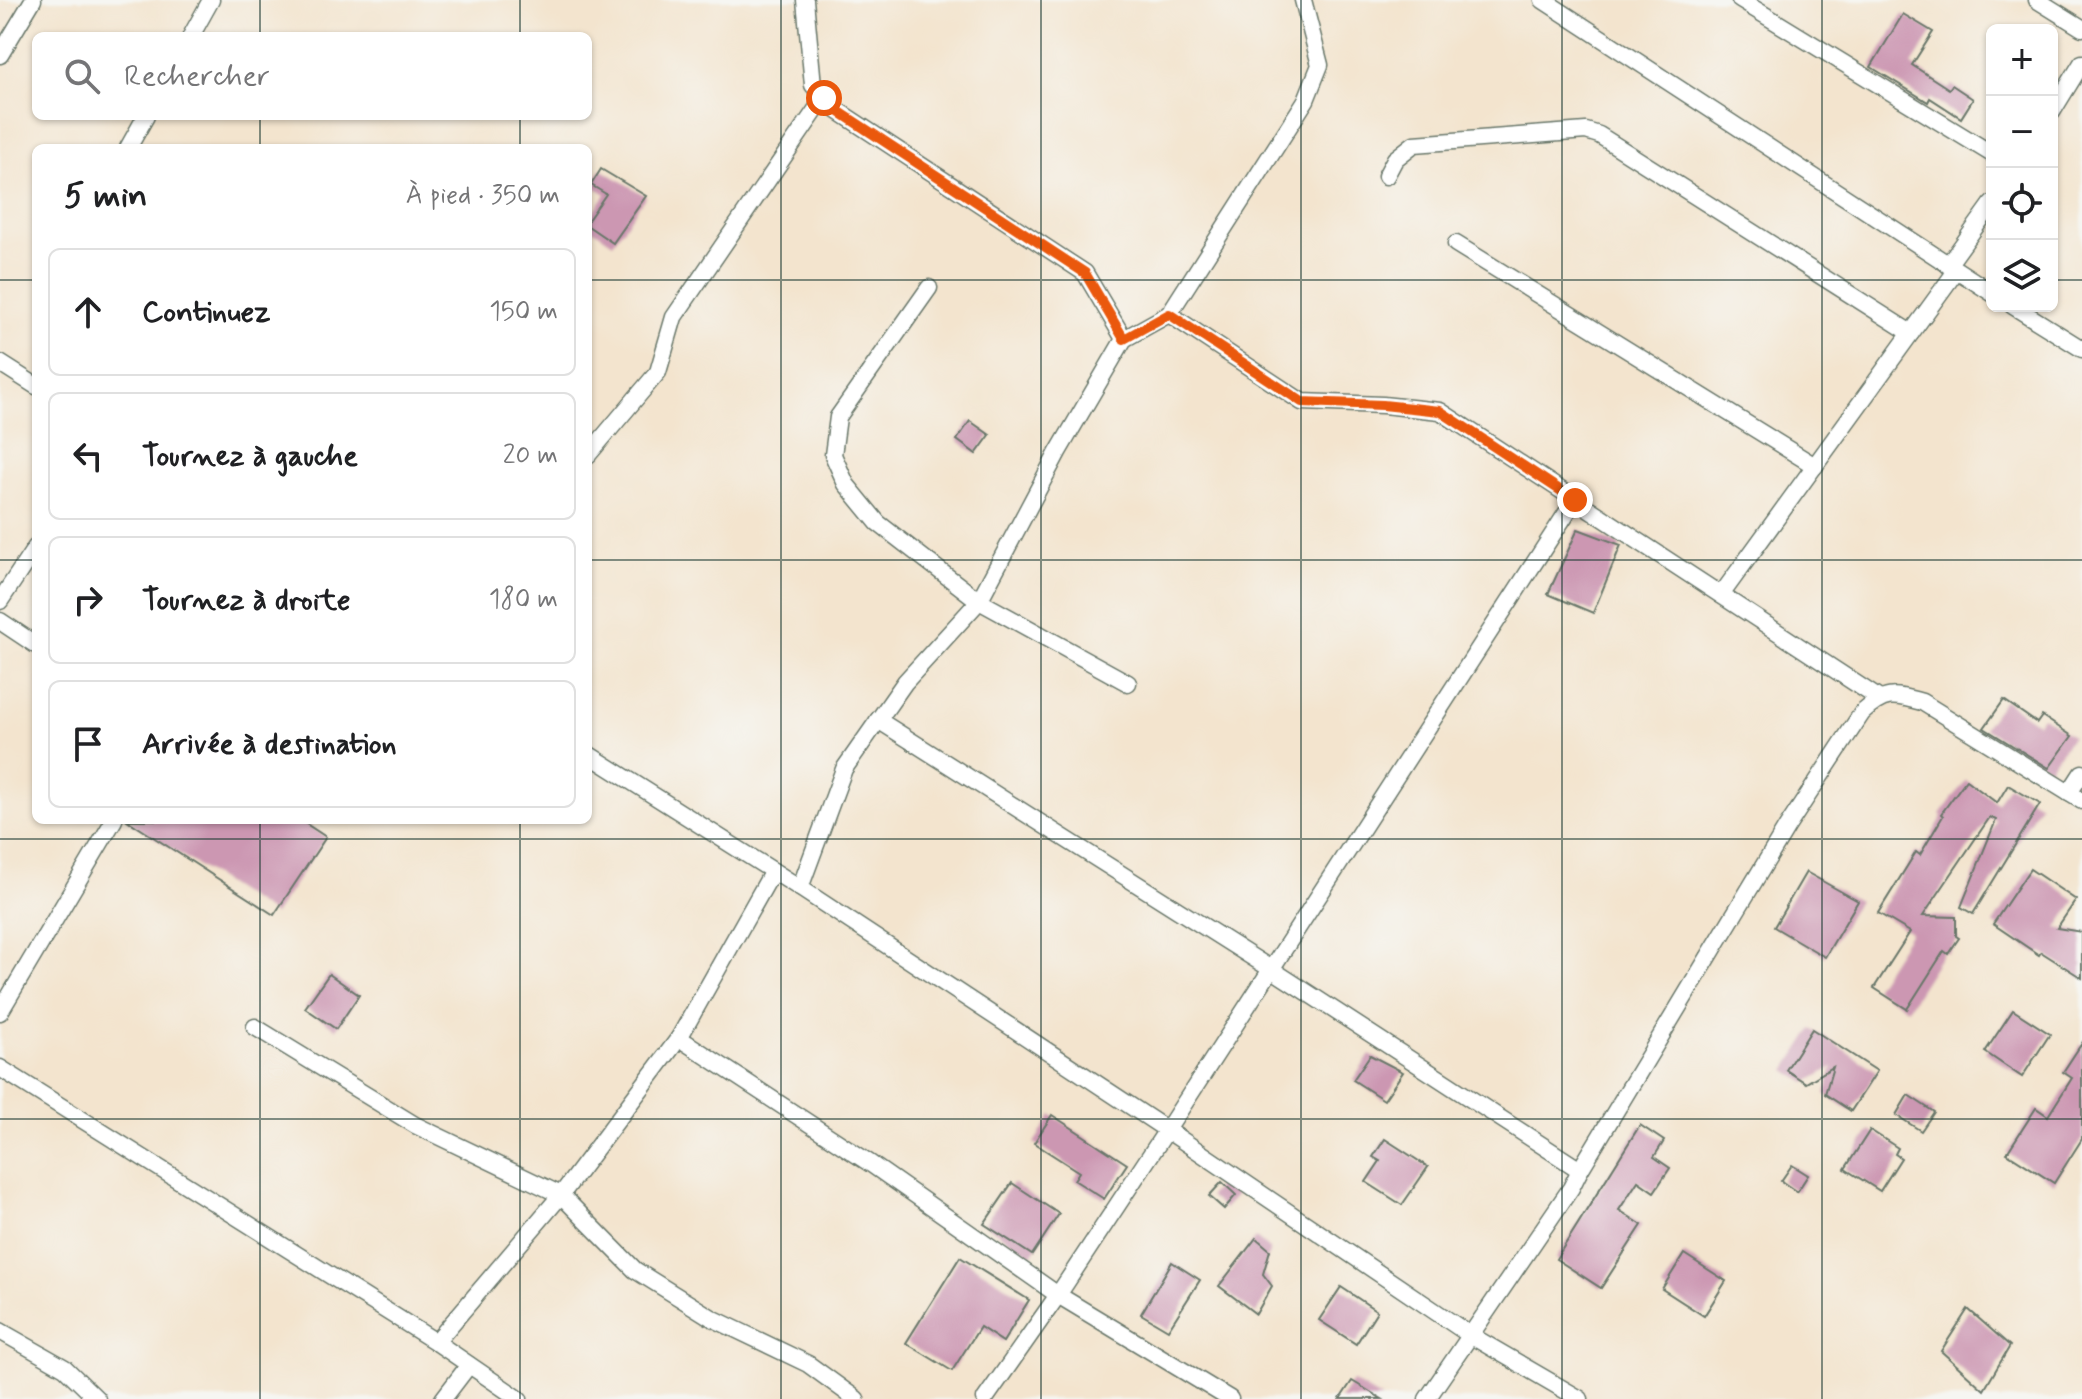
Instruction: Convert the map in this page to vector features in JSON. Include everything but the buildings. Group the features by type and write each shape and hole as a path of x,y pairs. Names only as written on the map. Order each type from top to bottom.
{"street":[{"path":"0,55 33,0"},
{"path":"805,0 813,85 832,107 1085,273 1124,339"},
{"path":"800,888 844,769 905,682 979,601 1058,452 1124,339 1169,314 1311,88 1320,65 1303,0"},
{"path":"1543,0 1986,289"},
{"path":"1740,0 1986,150"},
{"path":"2037,0 2082,28"},
{"path":"193,32 203,5"},
{"path":"2058,102 2082,63"},
{"path":"592,450 658,372 674,317 824,98"},
{"path":"130,144 144,120"},
{"path":"1386,176 1395,159 1414,144 1586,131 1599,135 1911,333"},
{"path":"1721,595 1911,333 1986,214"},
{"path":"1456,244 1815,466"},
{"path":"929,288 838,417 833,455 846,484 878,523 979,601 1128,683"},
{"path":"2023,312 2082,349"},
{"path":"1169,314 1302,402 1440,411 1878,698"},
{"path":"0,363 32,383"},
{"path":"985,1399 1167,1130 1575,500"},
{"path":"0,601 32,553"},
{"path":"0,621 32,642"},
{"path":"1427,1399 1571,1188 1787,827 1862,713 1878,698 1895,695 1922,702 2076,797 2082,773"},
{"path":"878,720 1271,969 1580,1170"},
{"path":"592,757 800,888 1470,1335 1580,1399"},
{"path":"0,1012 112,824"},
{"path":"436,1342 561,1195 679,1038 773,871"},
{"path":"255,1027 415,1125 561,1195 635,1270 712,1318 808,1364 856,1399"},
{"path":"679,1038 871,1164 1058,1295 1224,1397"},
{"path":"0,1068 436,1342 519,1399"},
{"path":"0,1331 65,1368 97,1399"},
{"path":"443,1399 469,1365"}],"route":[{"path":"824,98 832,107 1085,273 1124,339 1169,314 1302,402 1440,411 1575,500"}]}
